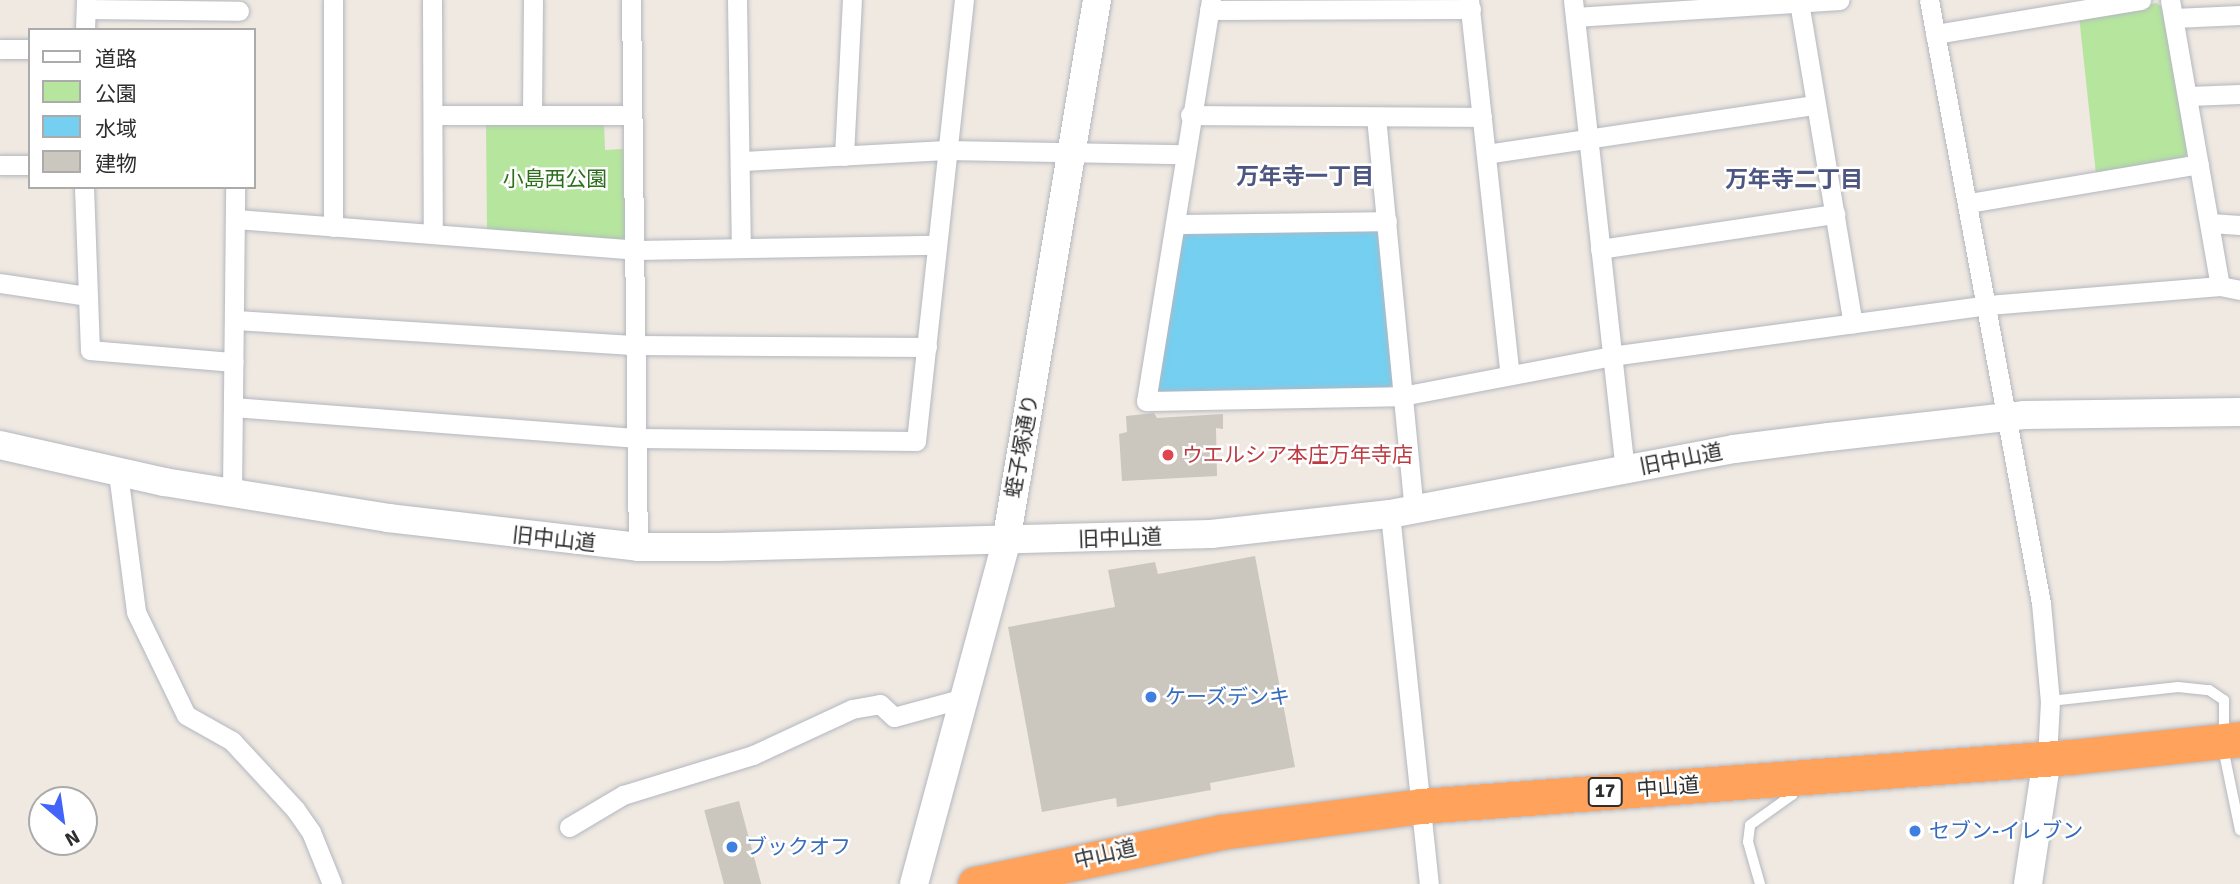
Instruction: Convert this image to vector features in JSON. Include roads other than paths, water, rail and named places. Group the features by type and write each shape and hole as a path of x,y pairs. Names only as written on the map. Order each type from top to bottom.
{"highway":[{"name":"中山道","path":"975,884 1221,832 1421,806 2047,759 2232,740"}],"main road":[{"name":"蛭子塚通り","path":"914,884 1006,542 1097,0"},
{"name":"旧中山道","path":"0,445 118,474 482,531 638,547 1006,542 1211,534 1402,512 1734,449 2008,417 2175,409 2240,412"},
{"path":"2028,884 2047,759"}],"street":[{"path":"333,0 333,227"},
{"path":"432,0 435,115 433,234"},
{"path":"532,114 533,0"},
{"path":"631,0 638,547"},
{"path":"737,0 743,161 741,248"},
{"path":"844,156 852,0"},
{"path":"233,407 638,438 916,441 964,0"},
{"path":"1625,470 1574,8 1839,0"},
{"path":"1929,0 1988,305 2041,603 2050,701 2047,759"},
{"path":"1935,34 2141,0"},
{"path":"1799,2 1853,323"},
{"path":"85,28 86,5 239,13"},
{"path":"1510,375 1470,5 1210,5 1183,154 1175,224 1146,401 1402,396 1611,356 1988,305 2230,288 2210,223 2172,9 2240,15"},
{"path":"0,49 28,49"},
{"path":"2189,96 2240,94"},
{"path":"1486,154 1815,105"},
{"path":"435,115 632,115"},
{"path":"1190,115 1482,117"},
{"path":"1376,117 1402,396 1402,512 1421,806 1429,884"},
{"path":"743,161 946,150 1183,154"},
{"path":"1969,203 2199,164"},
{"path":"0,165 28,165"},
{"path":"84,189 90,350 234,362"},
{"path":"232,492 236,320 235,189"},
{"path":"1600,249 1835,215"},
{"path":"236,219 636,250 936,245"},
{"path":"1175,224 1387,221"},
{"path":"2210,223 2240,225"},
{"path":"0,283 87,296"},
{"path":"236,320 636,345 927,347"},
{"path":"118,474 136,612 186,715 232,741 295,809 311,832 332,884"},
{"path":"569,827 623,796 753,755 852,709 880,704 894,716 964,698"}],"lane":[{"path":"2050,701 2178,687 2209,690 2224,700 2232,740 2223,755 2240,830"},
{"path":"1760,884 1748,842 1750,825 1792,795 1793,778"}],"water":[{"path":"1193,228 1375,228 1380,236 1395,382 1389,388 1163,394 1156,388 1181,238"}],"place":[{"name":"ウエルシア本庄万年寺店","path":"1168,455"},
{"name":"ケーズデンキ","path":"1151,697"},
{"name":"セブン-イレブン","path":"1915,831"},
{"name":"ブックオフ","path":"732,847"}],"district":[{"name":"万年寺一丁目","path":"1305,177"},
{"name":"万年寺二丁目","path":"1794,180"}],"park label":[{"name":"小島西公園","path":"555,179"}]}
